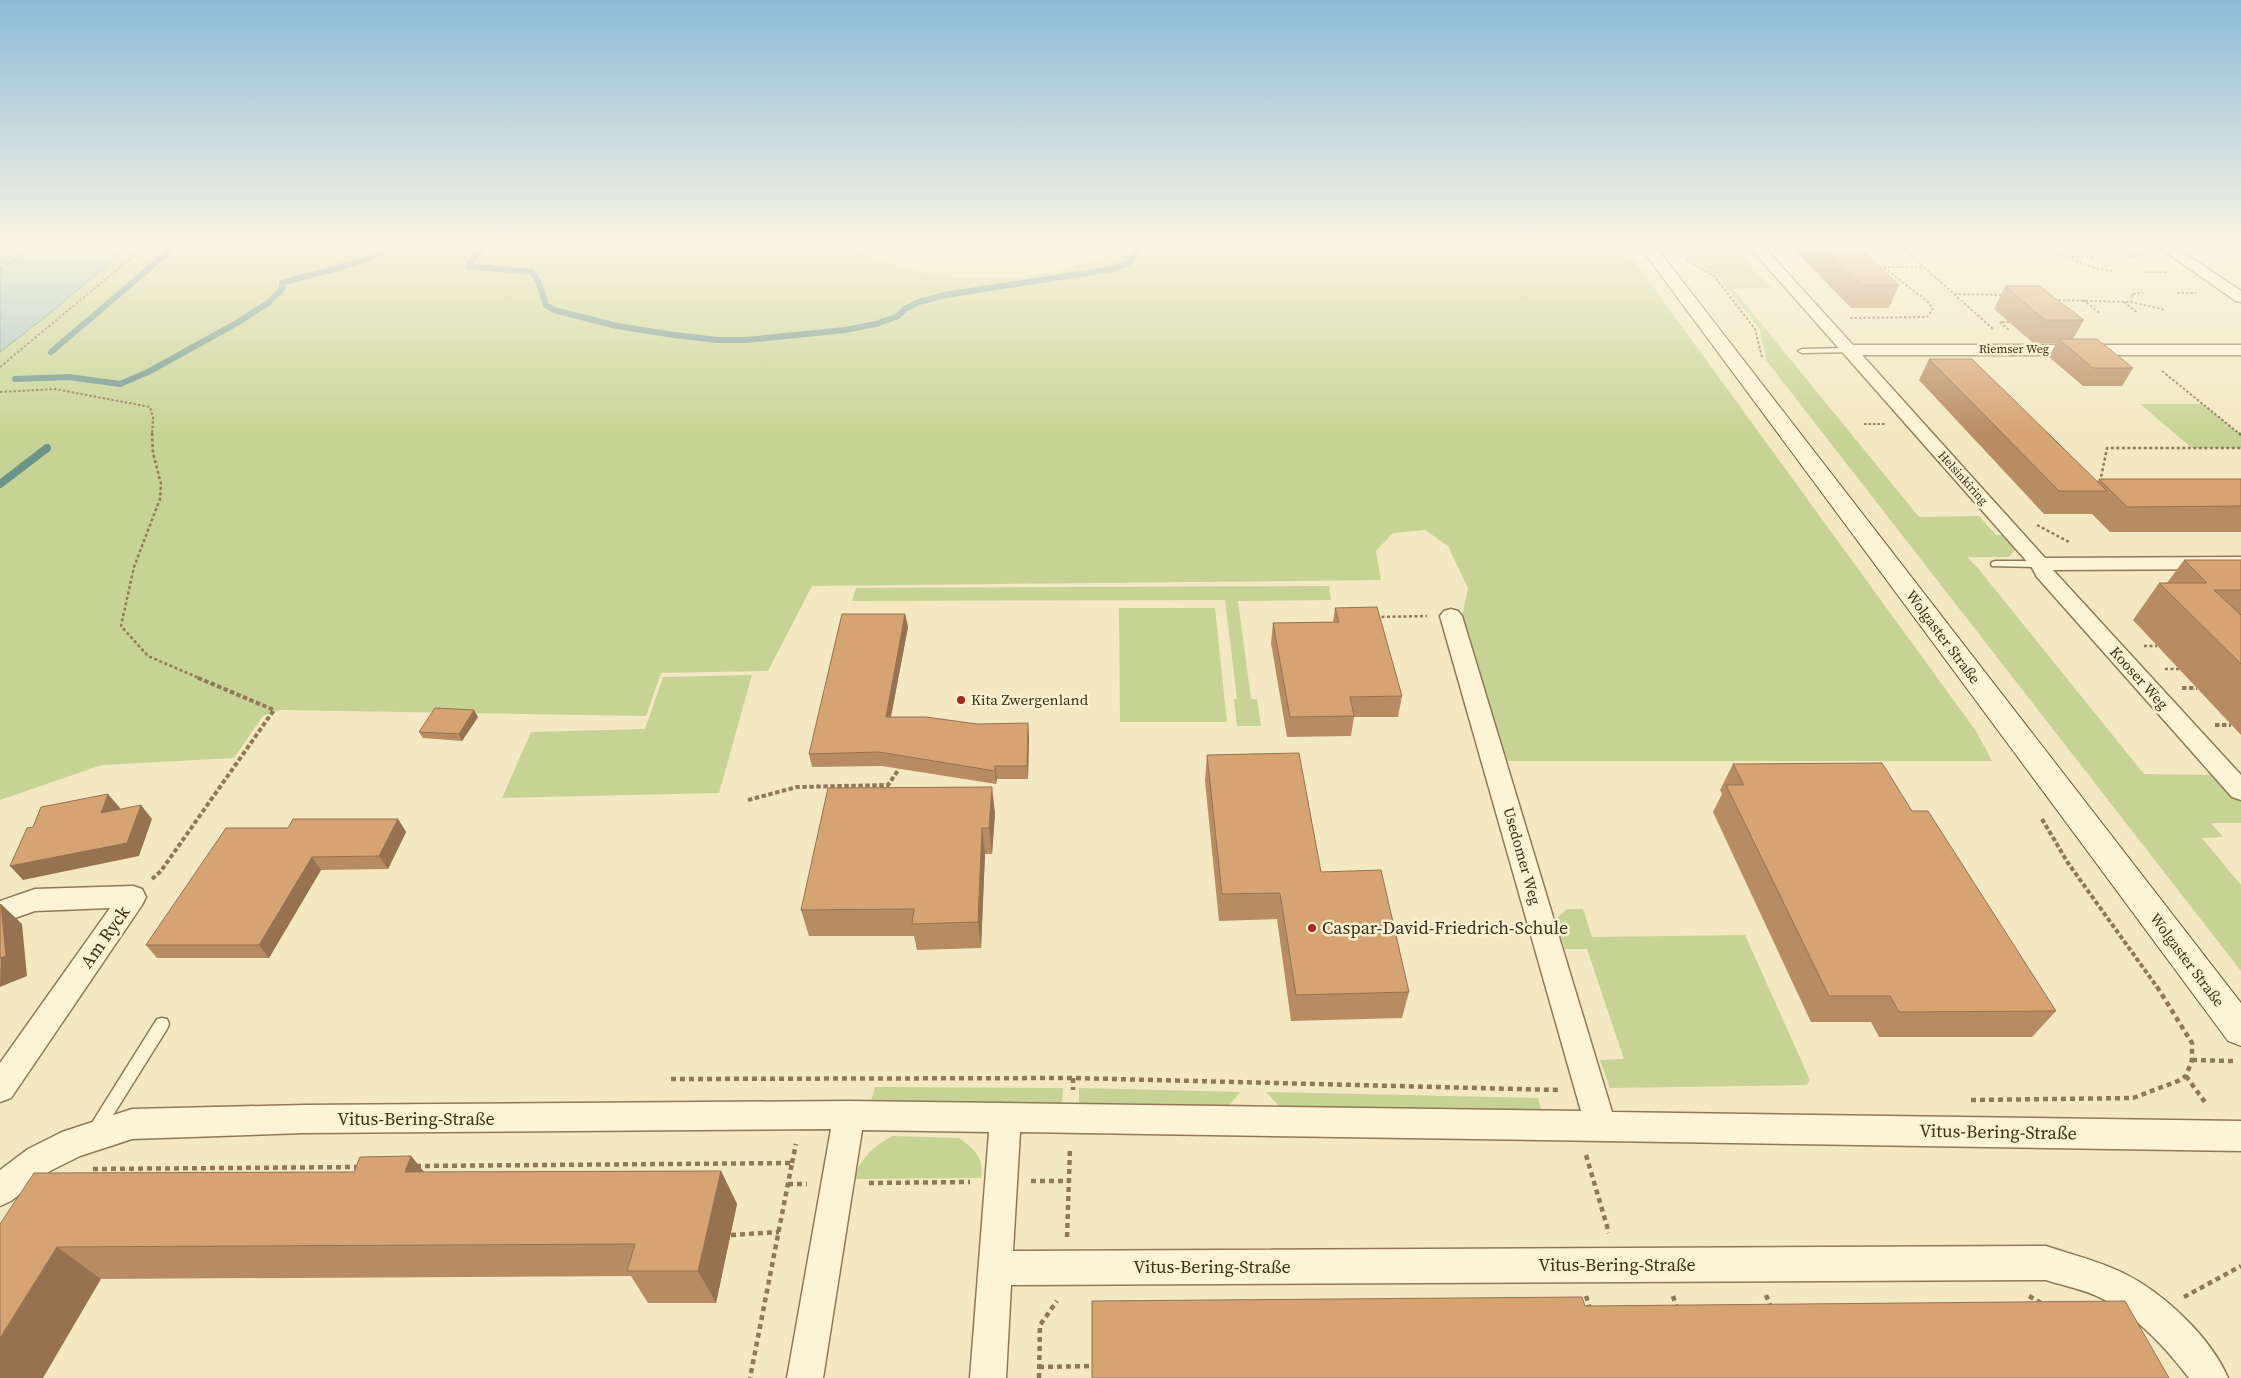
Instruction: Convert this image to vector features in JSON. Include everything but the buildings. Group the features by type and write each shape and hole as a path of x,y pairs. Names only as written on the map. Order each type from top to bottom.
{"main road":[{"name":"Wolgaster Straße","path":"1694,307 2241,1030"}],"street":[{"name":"Helsinkiring","path":"1810,307 2040,564"},
{"name":"Riemser Weg","path":"1847,350 2241,350"},
{"path":"2040,564 2241,563"},
{"name":"Kooser Weg","path":"2040,564 2044,573 2241,791"},
{"name":"Usedomer Weg","path":"1451,616 1602,1126"},
{"name":"Am Ryck","path":"0,912 35,900 133,897"},
{"name":"Am Ryck","path":"0,1088 133,897"},
{"path":"805,1378 849,1115"},
{"name":"Vitus-Bering-Straße","path":"3,1180 73,1143 132,1124 295,1119 849,1115 2241,1136"},
{"path":"988,1378 1005,1118"},
{"name":"Vitus-Bering-Straße","path":"996,1268 2046,1263 2118,1288 2158,1319 2206,1372"}],"lane":[{"path":"1802,351 1847,350"},
{"path":"1996,564 2040,564"},
{"path":"91,1137 162,1024"}],"path":[{"path":"0,366 71,307"},
{"path":"1847,318 1927,317 1933,309 1932,307"},
{"path":"1969,307 1997,333"},
{"path":"2093,307 2100,313"},
{"path":"2131,307 2138,313"},
{"path":"2154,307 2166,310"},
{"path":"2157,368 2241,435"},
{"path":"0,392 55,389 150,407 154,418 152,451 160,470 161,491 155,516 137,558 121,626 148,656 274,710 161,871 133,897"},
{"path":"2100,486 2106,448 2241,448"},
{"path":"2032,522 2073,544"},
{"path":"1372,617 1451,616"},
{"path":"748,800 797,787 888,785 899,769"},
{"path":"1966,1100 2133,1098 2178,1081 2186,1076 2192,1060 2241,1061"},
{"path":"670,1078 1073,1078 1592,1091"},
{"path":"1038,1378 1040,1325 1065,1289 1073,1078"},
{"path":"407,1166 792,1163 750,1378"},
{"path":"600,1173 603,1165"},
{"path":"423,1174 426,1166"},
{"path":"530,1174 533,1166"},
{"path":"306,1175 310,1167"},
{"path":"88,1169 368,1167"},
{"path":"241,1176 245,1168"},
{"path":"788,1184 1069,1181"},
{"path":"731,1235 779,1232"},
{"path":"2158,1319 2183,1298 2241,1266"},
{"path":"1584,1289 1592,1317"},
{"path":"1670,1290 1680,1317"},
{"path":"1764,1290 1774,1316"},
{"path":"2020,1290 2045,1306"},
{"path":"1039,1367 1094,1366"}],"green space":[{"path":"57,307 1668,307 1976,731 1992,761 1507,761 1462,617 1468,588 1448,546 1425,530 1393,533 1376,551 1381,580 812,586 768,671 661,673 646,716 280,710 263,716 234,758 102,765 0,800 0,352"},
{"path":"1742,307 1748,307 1919,517 1979,516 1996,535 2005,535 2015,550 2009,557 1967,557 2144,774 2217,775 2241,802 2241,823 2211,823 2223,837 2202,838 2241,885 2241,971 1766,360 1760,329"},
{"path":"2140,404 2202,404 2241,435 2241,448 2192,448"},
{"path":"1329,586 1331,600 1238,601 1251,699 1257,699 1261,726 1237,726 1234,699 1237,699 1225,600 852,601 856,588"},
{"path":"1119,608 1215,608 1227,722 1120,722"},
{"path":"752,675 719,793 502,798 531,732 645,729 663,677"},
{"path":"1567,909 1583,909 1592,937 1745,935 1810,1080 1807,1085 1610,1088 1600,1060 1624,1059 1587,949 1565,949 1556,919"},
{"path":"875,1087 1063,1088 1062,1103 871,1101"},
{"path":"1079,1088 1240,1092 1228,1107 1079,1103"},
{"path":"1266,1092 1538,1098 1542,1113 1287,1109 1279,1106"},
{"path":"893,1136 959,1138 970,1146 980,1159 981,1178 852,1179 868,1154 879,1144"}],"water":[{"path":"0,307 57,307 49,314 0,352"}],"waterway":[{"path":"51,352 103,307"},
{"path":"15,379 69,377 120,384 148,372 261,307"},
{"path":"550,307 617,326 717,340 746,340 845,330 876,324 898,316 908,307"},
{"path":"0,484 47,448"}],"place":[{"name":"Kita Zwergenland","path":"961,700"},
{"name":"Caspar-David-Friedrich-Schule","path":"1312,928"}]}
